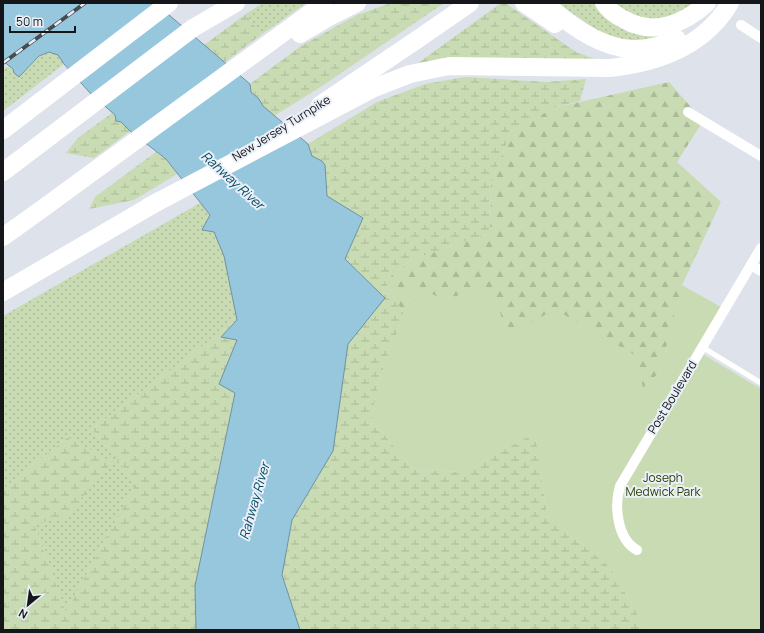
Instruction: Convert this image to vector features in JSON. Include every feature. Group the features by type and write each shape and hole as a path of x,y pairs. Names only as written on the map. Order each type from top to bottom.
{"highway":[{"path":"3,130 169,3"},
{"path":"3,237 104,164 271,48 324,3"},
{"path":"271,48 357,3"},
{"path":"524,3 597,50 631,59 665,57"},
{"path":"545,3 570,23 600,41 616,47 632,50 663,45 678,39 693,30 708,17 720,3"},
{"path":"604,3 618,16 630,23 644,27 659,28 673,25 688,18 707,3"},
{"path":"3,292 148,207 329,105 354,98 392,80 410,74 442,67 469,65 610,68 629,66 665,57 684,48 699,38 714,25 730,3"},
{"path":"3,172 193,28 229,5"},
{"name":"New Jersey Turnpike","path":"329,105 465,6"}],"street":[{"path":"741,26 761,38"},
{"path":"688,112 761,156"},
{"name":"Post Boulevard","path":"637,550 628,543 620,527 617,506 620,486 761,248"},
{"path":"751,264 761,271"}],"lane":[{"path":"702,347 761,383"}],"green space":[{"path":"262,3 306,3 261,35 246,14"},
{"path":"391,3 444,3 322,86 274,116 251,92 250,84 301,46 357,15"},
{"path":"501,3 505,3 576,52 606,63 414,66"},
{"path":"558,3 596,3 605,17 630,32 668,36 647,44 608,38"},
{"path":"612,3 695,3 675,14 654,20 627,14"},
{"path":"246,14 261,35 225,62 204,45"},
{"path":"50,52 58,55 64,64 3,111 3,76 5,75 3,69 9,66 19,77 40,56"},
{"path":"465,77 546,82 586,79 580,101 553,108 511,132 491,183 490,233 411,260 385,281 404,314 379,381 371,423 382,432 414,470 463,472 535,432 547,515 609,566 635,609 645,630 300,630 282,575 292,520 333,451 348,344 385,298 345,259 363,218 326,196 325,165 322,161 312,156 308,144 377,102 425,84"},
{"path":"669,82 703,121 677,162 721,202 682,285 660,372 643,388 509,337 491,289 442,299 413,285 404,314 385,281 411,260 490,233 491,183 511,132 553,108"},
{"path":"112,113 130,131 94,158 66,153 78,138"},
{"path":"156,152 166,159 177,174 134,200 89,209 95,197"},
{"path":"200,203 210,215 206,221 206,231 214,232 224,256 237,320 92,429 136,483 66,612 34,524 68,437 3,489 3,316"},
{"name":"Joseph Medwick Park","path":"413,285 442,299 491,289 509,337 554,309 635,355 643,388 660,372 682,285 728,311 701,353 761,389 761,630 645,630 635,609 609,566 547,515 535,433 463,472 414,470 382,432 371,423 379,381"},
{"path":"237,320 221,337 237,340 219,384 235,392 195,586 196,630 3,630 3,489 68,437 112,462 65,518 34,524 66,612 136,483 92,429"}],"water":[{"name":"Rahway River","path":"3,3 155,3 250,84 251,92 259,99 263,106 308,144 312,156 322,161 325,165 327,196 363,218 345,259 385,298 348,344 333,451 292,520 282,575 300,630 196,630 195,586 235,393 219,384 237,340 221,337 237,320 224,256 214,232 202,230 210,215 166,159 130,131 121,122 116,121 115,115 91,94 64,64 58,55 49,52 39,56 19,77 14,73 13,69 3,61"}],"railway":[{"path":"3,63 85,3"}]}
